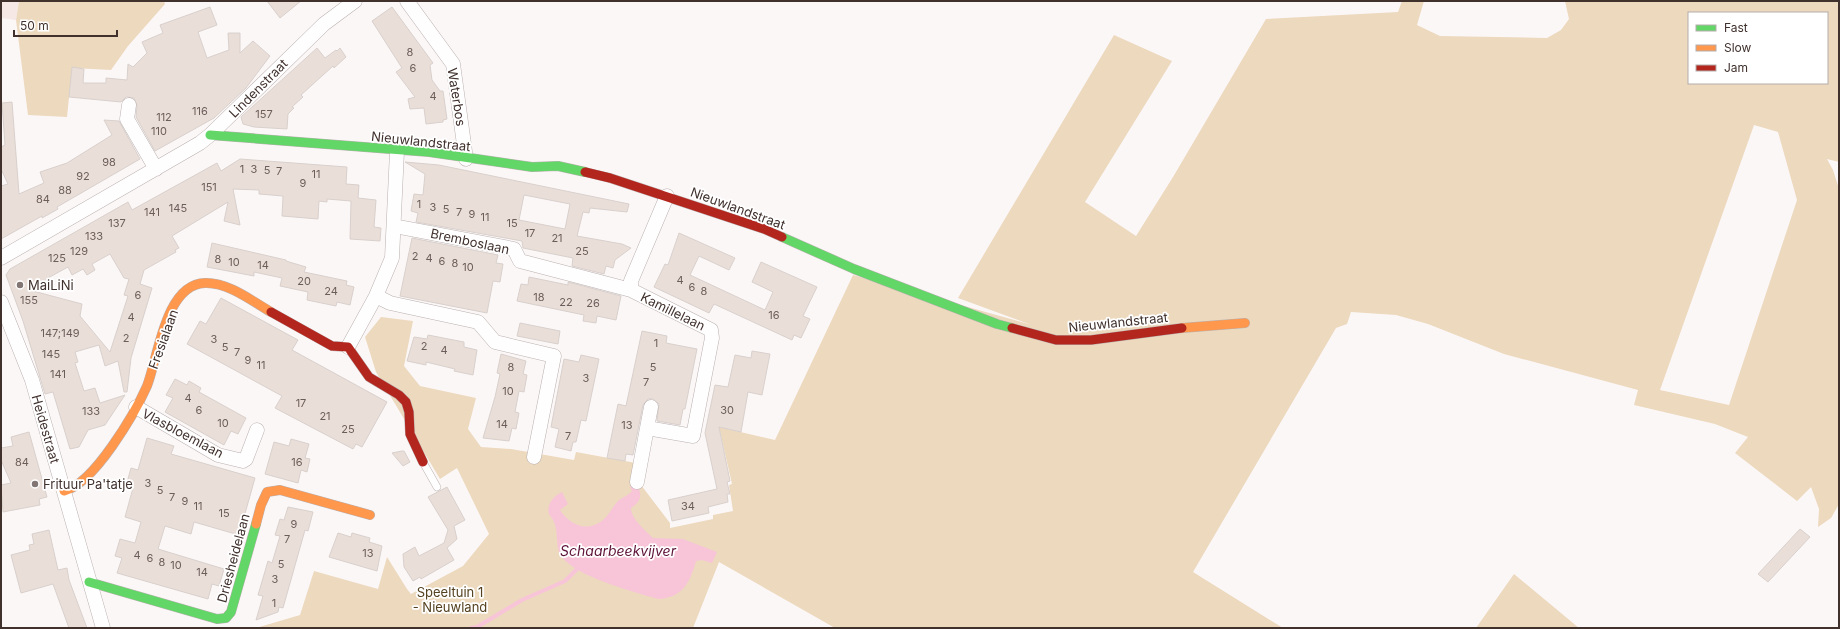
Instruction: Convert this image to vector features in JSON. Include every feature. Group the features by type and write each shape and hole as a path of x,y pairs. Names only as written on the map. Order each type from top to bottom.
{"street":[{"name":"Lindenstraat","path":"1,258 156,169 210,136 324,24 355,1"},
{"name":"Waterbos","path":"407,1 452,64 466,159"},
{"path":"128,105 127,119 156,169"},
{"name":"Nieuwlandstraat","path":"210,136 397,151 429,152 466,159 532,167 558,166 610,178 764,229 854,269 997,324 1056,340 1091,340 1159,330 1245,323"},
{"path":"397,151 392,258 376,296 348,347 369,376 399,395 406,402 409,412 410,434 423,462"},
{"name":"Kamillelaan","path":"647,428 693,436 712,338 711,330 631,290 631,281 667,196"},
{"name":"Bremboslaan","path":"394,226 514,249 520,261 631,290"},
{"name":"Fresialaan","path":"64,491 78,486 96,466 136,407 147,385 169,314 182,294 194,285 206,282 232,290 332,346 348,347"},
{"path":"376,296 390,303 478,322 495,342 554,356 534,458"},
{"name":"Heidestraat","path":"1,302 32,380 103,628"},
{"path":"637,482 651,406"},
{"name":"Vlasbloemlaan","path":"136,407 218,455 243,461 246,459 257,430"},
{"name":"Driesheidelaan","path":"90,582 217,619 226,618 231,612 261,505 267,492 280,490 370,515"}],"lane":[{"path":"423,462 437,487"}],"shaded area":[{"path":"1,1 19,1 16,20 1,18"}],"green space":[{"path":"19,1 164,1 165,4 128,46 111,70 72,68 67,117 28,115 16,20"},
{"name":"Speeltuin 1 - Nieuwland","path":"1402,1 1424,1 1417,25 1440,36 1547,38 1561,30 1569,19 1565,1 1839,1 1839,162 1827,159 1833,170 1839,189 1839,504 1831,518 1818,527 1819,509 1811,487 1797,501 1735,453 1748,437 1715,424 1634,405 1638,390 1504,354 1428,324 1396,315 1351,312 1347,324 1336,328 1193,572 1283,628 835,628 719,562 693,628 256,628 300,615 314,571 378,589 387,557 411,594 463,566 489,534 457,468 440,479 376,372 365,337 381,317 413,321 404,366 420,386 476,398 468,429 481,447 511,449 574,460 576,452 636,463 641,485 670,523 670,528 713,519 713,515 733,511 729,485 732,484 719,427 775,440 853,275 1029,324 958,298 1114,35 1172,61 1085,202 1136,236 1173,177 1266,19 1398,12","holes":["1754,125 1778,132 1797,200 1729,405 1660,390"]},
{"path":"1514,574 1579,628 1476,628"}],"water":[{"name":"Schaarbeekvijver","path":"630,487 638,487 640,496 638,502 631,508 633,516 653,538 683,539 717,552 712,563 702,560 696,561 688,582 684,588 673,596 658,599 603,582 575,568 565,560 559,552 555,525 548,510 551,501 556,496 562,492 568,504 560,510 564,515 579,526 585,527 597,524 603,520 619,500 632,491"}],"building":[{"path":"267,1 301,1 280,18"},
{"path":"210,7 217,25 198,32 207,58 229,50 228,33 240,33 240,53 253,41 270,56 246,88 214,118 155,151 136,117 137,106 134,98 126,97 121,102 69,97 72,67 84,69 83,83 106,83 106,78 127,80 128,64 133,67 147,53 142,42 163,33 160,25"},
{"path":"392,7 433,63 430,65 432,80 440,91 443,91 447,119 443,120 443,122 426,124 424,108 410,109 408,99 415,97 396,72 402,68 372,21"},
{"path":"317,48 325,58 340,48 346,57 334,68 333,66 301,95 303,97 292,107 294,108 288,114 287,129 254,127 243,124 241,117"},
{"path":"12,102 19,194 44,183 40,172 67,163 112,135 104,120 119,121 140,159 57,207 58,209 42,218 42,216 1,239 1,186 8,184 1,169 1,147 5,145 2,103"},
{"path":"240,159 347,167 346,184 359,185 358,198 376,200 374,227 381,228 380,241 350,239 351,201 327,199 327,202 319,201 318,219 282,216 283,196 259,194 259,190 233,189 240,225 224,221 228,202 172,236 179,248 175,250 176,252 144,270 140,284 152,288 131,358 127,392 124,392 118,361 105,366 99,345 75,352 78,362 75,363 84,391 95,388 100,403 125,395 105,425 88,430 79,447 70,449 53,392 45,394 23,321 6,275 10,269 128,202 132,210 217,163 221,171","holes":["110,254 124,278 129,279 124,295 128,296 110,352 80,316 82,304 33,291 48,283 46,279 68,267 72,275 83,269 87,275 95,270 92,264"]},
{"path":"405,162 439,165 629,204 627,212 590,208 589,213 583,212 577,236 622,244 631,248 615,260 613,268 606,266 604,274 572,266 573,258 523,248 522,241 416,222 418,213 411,211 414,194 423,195 425,174","holes":["524,195 570,204 565,229 519,220"]},
{"path":"679,233 735,258 729,270 699,256 690,275 765,310 773,292 752,282 761,262 817,287 803,316 810,319 801,338 794,335 792,340 714,304 709,313 654,287 665,264 668,265"},
{"path":"412,238 498,255 496,263 503,264 500,282 493,281 487,313 400,296"},
{"path":"212,243 286,260 306,267 304,272 347,281 346,285 354,287 350,305 337,302 336,306 307,300 308,292 280,286 282,278 254,272 254,276 207,267"},
{"path":"529,277 568,285 568,282 621,296 616,320 597,316 596,323 583,321 584,315 517,301 521,284 528,285"},
{"path":"221,298 298,340 292,350 387,402 362,447 356,444 353,449 275,408 282,396 187,344 200,321 206,324"},
{"path":"520,323 560,331 558,344 517,336"},
{"path":"642,331 667,336 666,343 697,349 685,409 683,409 680,425 657,421 659,404 653,399 648,399 643,405 633,455 626,454 625,461 607,458 618,404 626,406"},
{"path":"428,335 464,342 464,347 477,350 473,375 454,371 455,369 426,362 426,365 407,361 414,337 427,339"},
{"path":"752,351 770,354 762,395 748,392 741,432 719,427 730,481 727,482 730,494 727,494 728,502 708,507 709,513 672,521 668,500 717,489 705,433 715,385 728,387 735,355 751,358"},
{"path":"501,354 526,361 523,374 527,375 524,392 519,391 515,412 519,413 516,429 512,428 509,441 483,438 500,374 497,373"},
{"path":"581,355 599,359 586,421 581,420 576,442 573,442 571,451 555,447 559,429 551,427 564,359 579,362"},
{"path":"175,379 187,385 189,381 201,388 199,392 246,418 238,434 231,431 224,445 165,412 173,398 166,395"},
{"path":"29,432 47,497 39,499 40,505 3,512 1,485 11,483 1,460 1,448 13,446 11,437"},
{"path":"147,438 174,446 171,454 255,478 239,535 194,522 191,534 165,526 158,549 224,569 219,586 212,584 208,599 117,573 122,558 115,556 120,539 135,543 141,522 125,517 133,488 126,486 131,468 138,470"},
{"path":"291,439 309,444 305,458 310,459 307,472 301,470 298,483 265,474 274,442 289,446"},
{"path":"404,451 410,462 403,466 392,453"},
{"path":"447,487 465,520 454,526 457,539 447,548 454,560 421,579 420,577 413,581 404,567 403,554 415,547 419,556 444,543 448,530 428,497"},
{"path":"288,507 313,512 308,531 305,530 283,608 279,607 278,612 256,620 263,596 258,595 268,561 272,563 280,536 275,535 280,519 284,520"},
{"path":"1800,529 1810,537 1768,582 1758,574"},
{"path":"49,530 58,570 67,568 69,580 87,628 69,628 53,584 21,593 11,555 30,550 29,545 34,544 32,534"},
{"path":"338,533 351,537 352,533 370,538 369,542 382,546 377,571 329,557"}],"waterway":[{"path":"471,628 477,627 522,600 565,581 577,569"}],"traffic: fast":[{"path":"210,135 429,152 532,167 558,166 585,172"},
{"path":"782,237 854,269 997,324 1012,328"},
{"path":"89,582 217,619 226,618 231,612 256,524"}],"traffic: slow":[{"path":"64,491 76,486 100,462 133,413 147,386 165,324 172,309 181,296 191,287 205,283 222,286 240,293 271,312"},
{"path":"1182,328 1245,323"},
{"path":"256,524 261,505 267,492 280,490 370,515"}],"traffic: jam":[{"path":"585,172 610,178 764,229 782,237"},
{"path":"271,312 332,346 348,347 369,377 399,395 406,402 409,412 410,434 423,462"},
{"path":"1012,328 1056,340 1091,340 1182,328"}],"place":[{"name":"MaiLiNi","path":"20,285"},
{"name":"Frituur Pa'tatje","path":"35,484"}]}
